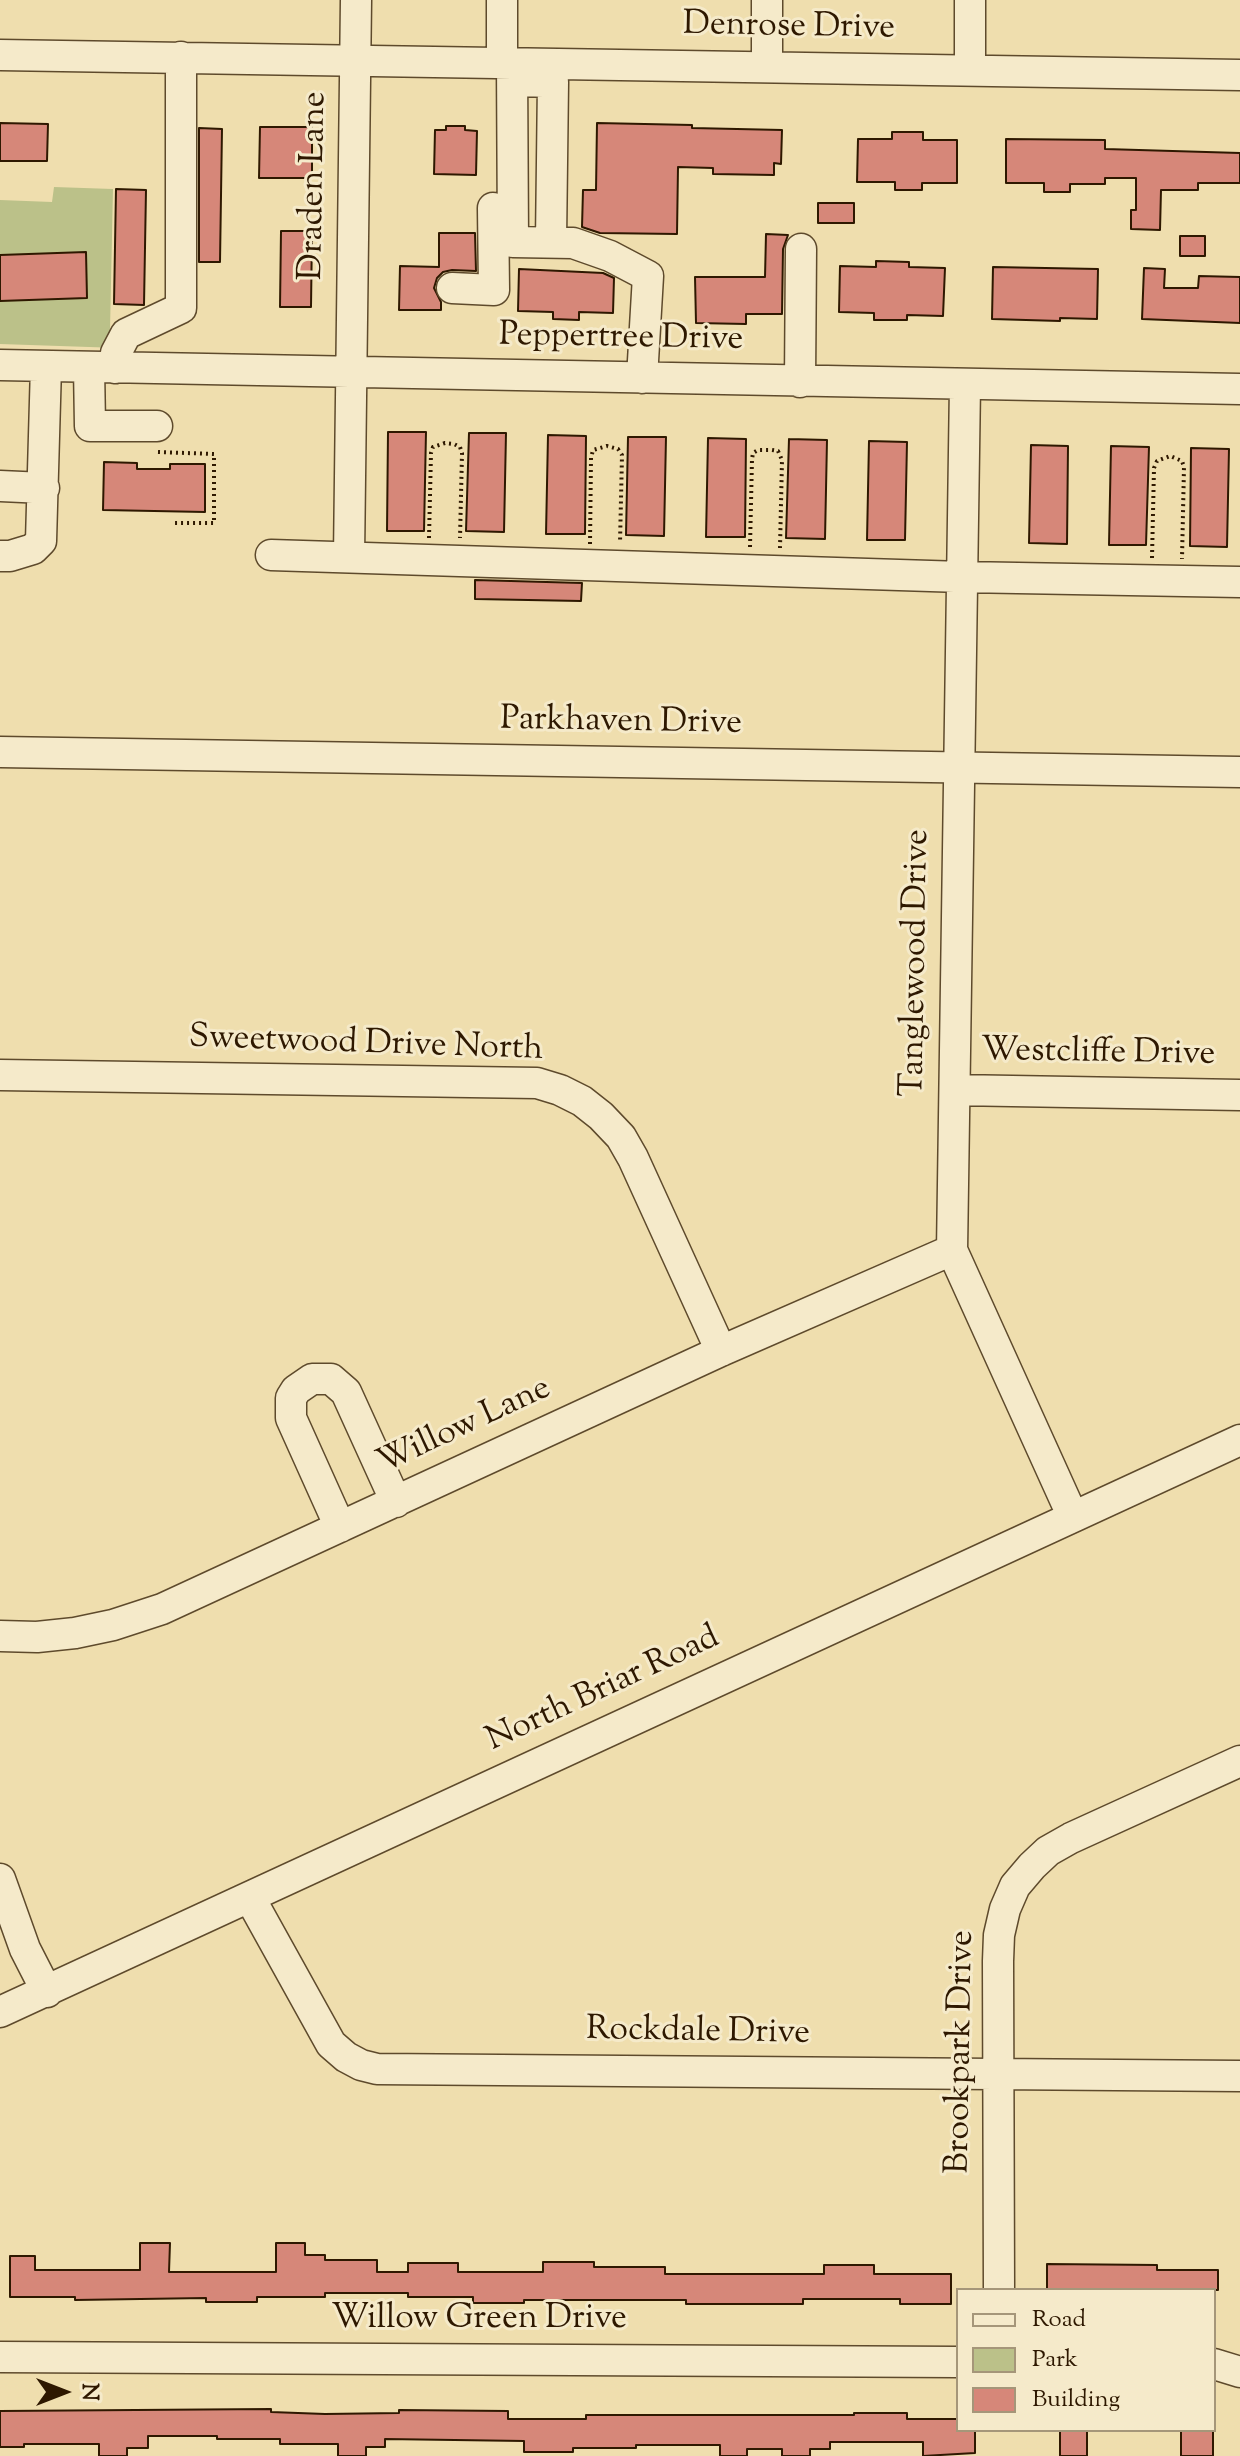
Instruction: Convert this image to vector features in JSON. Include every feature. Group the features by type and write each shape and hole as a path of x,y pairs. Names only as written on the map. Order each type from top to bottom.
{"street":[{"name":"Draden Lane","path":"349,557 356,0"},
{"path":"502,0 513,242 573,243 610,256 648,276 642,378"},
{"path":"767,0 767,67"},
{"path":"970,0 970,70"},
{"name":"Denrose Drive","path":"0,55 355,60 505,67 767,67 1240,75"},
{"path":"154,439 90,426 102,367 116,353 126,334 181,308 181,57"},
{"path":"505,67 553,82 551,241"},
{"path":"452,288 494,290 505,67"},
{"path":"800,382 801,249"},
{"name":"Peppertree Drive","path":"0,365 1240,389"},
{"path":"0,556 33,549 41,541 46,366"},
{"name":"Tanglewood Drive","path":"965,385 952,1250 1072,1515"},
{"path":"0,486 44,488"},
{"path":"271,555 962,577 1240,582"},
{"name":"Parkhaven Drive","path":"0,752 1240,772"},
{"name":"Sweetwood Drive North","path":"0,1075 537,1083 560,1090 582,1101 621,1137 721,1351"},
{"name":"Westcliffe Drive","path":"955,1090 1240,1095"},
{"name":"Willow Lane","path":"0,1636 37,1637 113,1625 162,1609 721,1351 952,1250"},
{"path":"340,1527 291,1418 291,1398 303,1383 312,1379 331,1379 346,1392 396,1502"},
{"name":"North Briar Road","path":"0,2012 1240,1440"},
{"name":"Brookpark Drive","path":"999,2288 999,1935 1015,1886 1048,1851 1071,1838 1240,1761"},
{"path":"0,1879 25,1949 47,1992"},
{"name":"Rockdale Drive","path":"250,1898 331,2044 346,2057 377,2069 1240,2076"},
{"name":"Willow Green Drive","path":"0,2357 956,2362"},
{"path":"1216,2365 1240,2372"}],"path":[{"path":"154,439 214,454 214,523 174,523"},
{"path":"429,559 431,453 438,444 454,444 460,447 462,453 459,560"},
{"path":"589,565 591,458 593,450 607,446 618,449 622,455 620,566"},
{"path":"758,450 772,450 778,451 782,460 764,570 752,459 753,453 758,450"},
{"path":"1170,456 1182,461 1184,467 1166,581 1154,468 1157,461 1170,456"}],"green space":[{"path":"54,187 113,189 110,330 124,339 119,348 0,344 0,200 52,202"}],"building":[{"path":"0,123 48,124 47,161 0,161"},
{"path":"597,123 782,130 781,164 774,163 774,175 713,174 713,168 678,167 677,234 600,233 582,227 583,190 596,190"},
{"path":"446,126 465,126 465,130 477,131 476,175 434,174 435,130 446,130"},
{"path":"260,127 312,127 312,178 259,178"},
{"path":"199,128 222,129 220,262 199,262"},
{"path":"892,132 923,132 923,140 957,140 957,183 922,183 922,190 895,190 895,182 857,182 858,139 892,139"},
{"path":"1006,139 1105,140 1105,149 1240,153 1240,183 1198,183 1198,190 1161,190 1160,230 1131,229 1131,210 1136,210 1136,178 1105,178 1105,184 1070,184 1070,192 1044,192 1044,183 1006,183"},
{"path":"116,189 146,190 144,305 114,304"},
{"path":"818,203 854,203 854,223 818,223"},
{"path":"281,231 312,231 311,307 280,307"},
{"path":"439,233 475,233 476,271 452,270 443,272 437,278 434,288 441,302 441,310 399,310 400,266 439,267"},
{"path":"766,234 788,235 783,249 782,314 746,314 746,324 696,323 695,277 765,277"},
{"path":"1180,236 1205,236 1205,256 1180,256"},
{"path":"86,252 87,298 0,301 0,255"},
{"path":"876,261 909,262 909,267 945,268 943,316 907,315 907,320 874,320 874,313 839,312 840,266 876,267"},
{"path":"993,267 1098,269 1097,319 992,319"},
{"path":"1144,268 1165,269 1164,288 1198,288 1199,276 1240,277 1240,323 1142,319"},
{"path":"519,269 603,273 614,278 613,313 579,312 579,320 553,319 553,312 518,311"},
{"path":"388,432 426,432 424,531 387,531"},
{"path":"469,433 506,433 504,532 466,531"},
{"path":"548,435 586,436 585,534 546,534"},
{"path":"628,437 666,437 664,536 626,535"},
{"path":"708,438 746,439 745,537 706,537"},
{"path":"789,439 827,440 825,539 786,538"},
{"path":"869,441 907,442 905,540 867,540"},
{"path":"1031,445 1068,446 1067,544 1029,543"},
{"path":"1111,446 1149,447 1146,545 1109,545"},
{"path":"1191,448 1229,449 1227,547 1190,546"},
{"path":"104,462 137,463 137,469 170,469 170,464 205,464 205,512 103,510"},
{"path":"475,580 582,583 581,601 475,599"},
{"path":"140,2243 170,2243 169,2272 276,2272 276,2243 305,2243 305,2255 325,2255 325,2260 377,2260 377,2272 408,2272 408,2263 458,2263 458,2272 543,2272 543,2262 594,2262 594,2267 665,2267 665,2274 824,2274 824,2265 874,2265 874,2274 951,2274 951,2304 900,2304 900,2299 803,2299 803,2304 686,2304 686,2300 473,2303 473,2297 408,2297 408,2293 257,2297 257,2302 206,2302 206,2298 75,2300 75,2297 10,2297 10,2256 35,2256 35,2270 140,2270"},
{"path":"1047,2264 1157,2265 1157,2270 1218,2270 1218,2290 1047,2288"},
{"path":"271,2409 271,2412 325,2414 399,2413 399,2410 508,2411 508,2419 586,2419 586,2415 907,2413 907,2419 956,2419 956,2432 975,2432 975,2453 923,2456 923,2442 830,2442 830,2449 810,2449 810,2456 782,2456 782,2449 747,2449 747,2456 720,2456 720,2445 636,2445 636,2448 573,2448 573,2452 524,2452 524,2441 385,2439 385,2447 366,2447 366,2456 338,2456 338,2444 280,2444 280,2439 217,2439 217,2436 148,2436 148,2448 127,2448 127,2456 99,2456 99,2444 0,2447 0,2411"},
{"path":"1060,2432 1087,2432 1087,2456 1060,2456"},
{"path":"1181,2432 1213,2432 1213,2456 1181,2456"}]}
